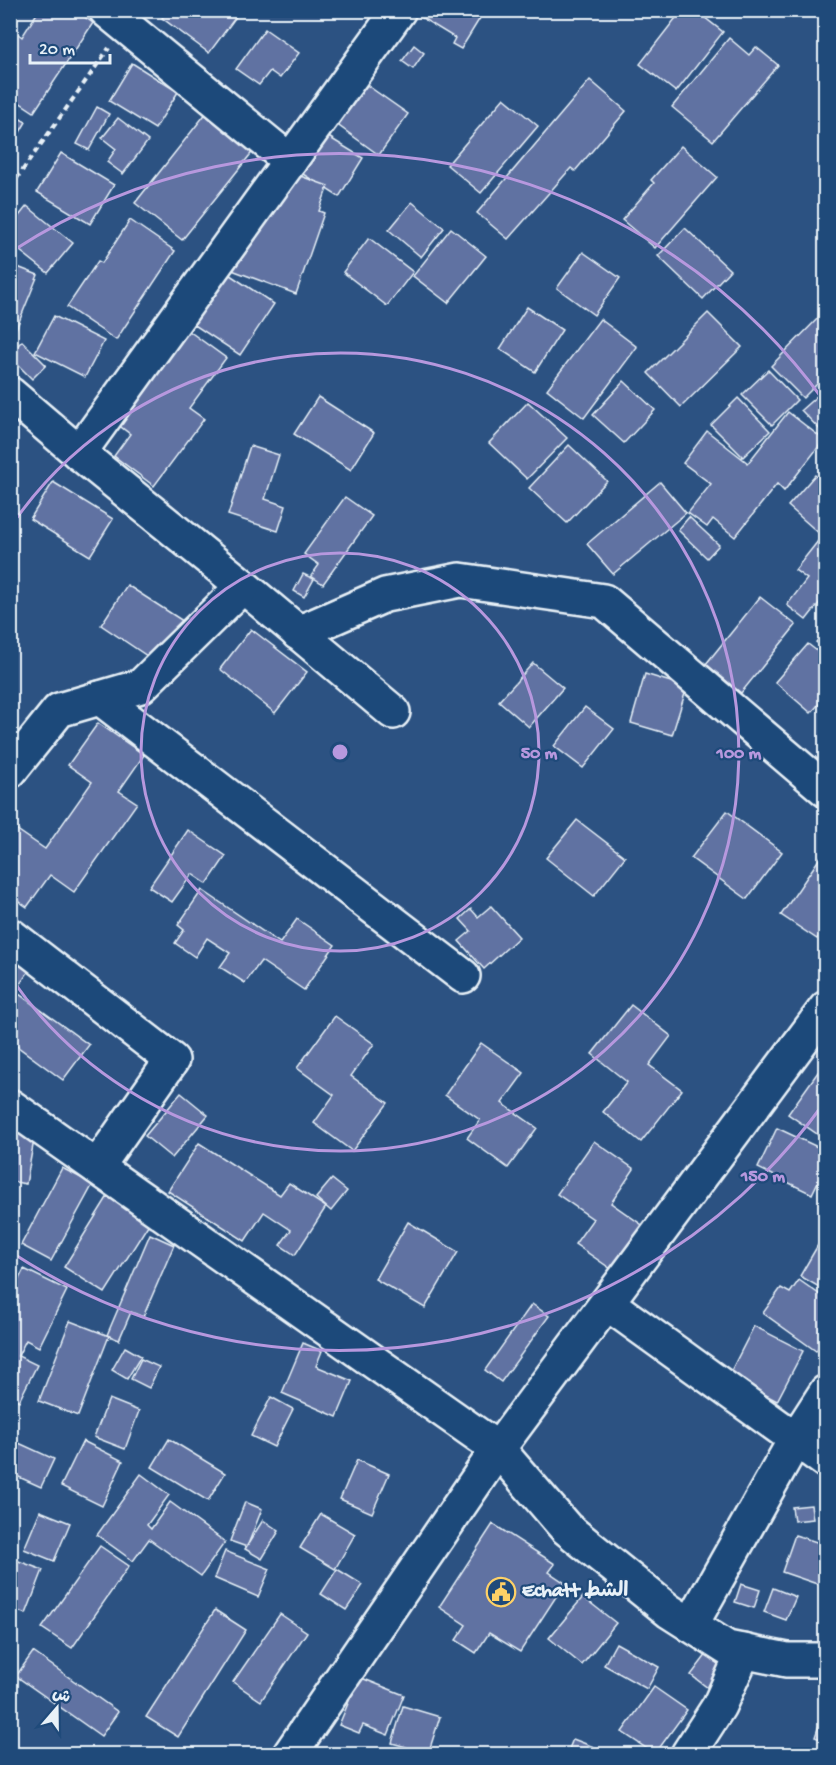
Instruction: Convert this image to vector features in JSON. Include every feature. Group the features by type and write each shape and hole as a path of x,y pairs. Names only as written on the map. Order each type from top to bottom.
{"street":[{"path":"80,453 399,10"},
{"path":"116,18 290,161"},
{"path":"10,394 393,712"},
{"path":"298,633 385,595 460,580 604,601 825,790"},
{"path":"10,771 59,710 141,686 243,586"},
{"path":"99,698 463,976"},
{"path":"10,935 172,1060 97,1167"},
{"path":"290,1755 498,1449 825,1008"},
{"path":"10,1106 498,1449 566,1528 669,1611 727,1648 787,1660 825,1660"},
{"path":"607,1303 825,1461"},
{"path":"691,1625 795,1440 825,1392"},
{"path":"688,1755 719,1706 744,1652"}],"path":[{"path":"10,188 116,18"}],"building":[{"path":"39,10 74,10 93,23 34,112 10,96 10,34 13,30 22,37"},
{"path":"168,10 241,10 209,53 162,18"},
{"path":"416,10 485,10 461,49 452,44 455,38 414,13"},
{"path":"682,10 695,10 723,32 676,92 640,64"},
{"path":"265,29 299,53 280,78 270,71 259,85 236,69"},
{"path":"729,38 749,55 756,47 778,65 713,141 672,107"},
{"path":"414,45 424,53 413,69 402,61"},
{"path":"132,63 178,92 155,129 109,101"},
{"path":"590,80 626,111 575,171 571,168 508,239 477,213"},
{"path":"361,81 408,114 379,155 332,121"},
{"path":"504,98 538,126 481,193 447,165"},
{"path":"97,107 109,114 89,150 77,144"},
{"path":"207,112 254,150 182,240 135,203"},
{"path":"10,113 26,122 10,149"},
{"path":"118,118 148,141 123,174 107,162 116,149 102,138"},
{"path":"322,133 363,158 339,197 298,171"},
{"path":"681,146 717,177 655,248 622,220 654,183 651,180"},
{"path":"61,153 114,185 90,224 37,192"},
{"path":"292,173 328,186 319,211 324,213 296,294 232,270 258,196 281,204"},
{"path":"412,202 444,228 421,257 389,230"},
{"path":"27,206 73,243 48,273 10,243 10,227"},
{"path":"130,220 175,251 116,340 67,307 98,261 102,263"},
{"path":"451,228 486,256 448,303 413,276"},
{"path":"685,228 730,270 703,299 658,256"},
{"path":"369,238 413,272 387,306 343,272"},
{"path":"583,252 620,278 594,315 557,288"},
{"path":"10,264 38,275 12,339 10,339"},
{"path":"221,269 274,304 240,355 187,320"},
{"path":"527,307 562,330 535,372 500,349"},
{"path":"825,311 826,375 803,398 771,366"},
{"path":"708,313 742,347 681,407 648,373"},
{"path":"54,316 104,341 85,377 35,352"},
{"path":"600,319 637,347 584,418 547,389"},
{"path":"182,326 226,358 189,408 204,419 154,486 114,456 130,434 113,421"},
{"path":"22,341 46,365 32,379 10,357 10,353"},
{"path":"768,370 797,400 772,425 742,395"},
{"path":"624,381 655,410 624,443 593,415"},
{"path":"826,388 826,436 801,410"},
{"path":"318,397 374,433 351,470 294,434"},
{"path":"738,398 770,431 743,457 711,425"},
{"path":"528,402 567,438 527,479 489,443"},
{"path":"788,412 824,440 784,491 777,484 735,537 713,519 707,527 688,513 711,484 683,463 707,431 748,463"},
{"path":"569,445 607,481 567,523 529,488"},
{"path":"250,446 279,455 265,499 286,506 278,531 228,515"},
{"path":"815,475 826,484 826,530 821,535 788,506"},
{"path":"53,482 113,519 90,556 30,519"},
{"path":"660,482 686,513 613,574 587,544"},
{"path":"345,497 372,516 323,584 311,576 319,565 304,554"},
{"path":"689,517 719,545 707,558 678,530"},
{"path":"826,531 826,598 824,597 806,620 787,605 807,579 795,570"},
{"path":"303,574 314,579 304,597 294,591"},
{"path":"127,585 186,623 159,664 101,625"},
{"path":"760,597 796,625 741,693 706,664"},
{"path":"251,629 307,672 275,713 220,669"},
{"path":"824,633 826,634 826,649 816,642"},
{"path":"808,644 826,658 826,696 811,713 775,682"},
{"path":"533,663 563,688 529,727 499,701"},
{"path":"645,674 687,687 672,735 631,723"},
{"path":"585,707 614,729 583,768 554,746"},
{"path":"98,723 144,755 119,791 137,803 74,892 50,875 27,907 10,895 10,831 13,827 45,849 92,782 68,765"},
{"path":"727,811 782,852 747,899 691,858"},
{"path":"577,820 625,857 594,896 546,858"},
{"path":"188,830 226,856 207,884 192,874 172,902 149,887"},
{"path":"826,849 826,927 817,939 781,915"},
{"path":"202,890 280,943 297,919 335,945 304,990 261,961 245,983 220,967 230,953 207,938 195,957 175,943 184,930 178,925"},
{"path":"491,906 519,937 484,969 459,941 471,931 460,919 471,909 478,917"},
{"path":"10,958 29,971 15,991 89,1045 63,1080 10,1041"},
{"path":"631,1005 671,1036 649,1065 682,1090 641,1142 603,1112 627,1082 592,1054"},
{"path":"335,1016 374,1044 351,1076 388,1103 352,1151 314,1123 334,1095 297,1068"},
{"path":"481,1043 524,1073 502,1103 537,1128 508,1168 467,1138 480,1120 445,1095"},
{"path":"818,1072 826,1077 826,1140 788,1114"},
{"path":"181,1093 208,1115 172,1158 145,1136"},
{"path":"10,1124 36,1129 26,1184 10,1181"},
{"path":"777,1128 826,1151 826,1165 812,1194 758,1168"},
{"path":"594,1141 634,1169 611,1203 645,1227 614,1271 575,1244 593,1219 557,1194"},
{"path":"199,1143 280,1195 289,1183 326,1207 295,1255 280,1245 291,1230 264,1212 245,1241 168,1191"},
{"path":"62,1168 93,1184 51,1261 21,1245"},
{"path":"332,1179 347,1191 331,1211 316,1198"},
{"path":"108,1196 150,1222 105,1293 64,1267"},
{"path":"408,1222 458,1252 425,1308 375,1279"},
{"path":"826,1233 826,1291 800,1276"},
{"path":"150,1234 174,1245 143,1317 131,1312 119,1340 107,1335"},
{"path":"24,1269 67,1290 39,1347 26,1340 18,1356 37,1365 19,1401 10,1396 10,1297"},
{"path":"799,1280 826,1299 826,1337 816,1351 763,1313 781,1288 790,1293"},
{"path":"532,1304 549,1316 501,1382 485,1370"},
{"path":"70,1321 109,1336 78,1416 39,1401"},
{"path":"754,1326 803,1351 777,1401 729,1375"},
{"path":"303,1343 322,1351 316,1366 352,1381 337,1417 282,1393"},
{"path":"125,1347 141,1356 127,1379 112,1370"},
{"path":"141,1359 159,1367 149,1388 131,1379"},
{"path":"271,1397 293,1409 274,1447 251,1436"},
{"path":"109,1399 139,1411 125,1449 94,1437"},
{"path":"10,1439 54,1459 41,1487 10,1473"},
{"path":"169,1439 225,1473 208,1501 152,1467"},
{"path":"83,1441 123,1461 102,1506 61,1486"},
{"path":"357,1460 389,1474 372,1513 340,1499"},
{"path":"141,1474 169,1495 147,1525 151,1529 170,1502 225,1542 201,1576 149,1539 133,1561 97,1535"},
{"path":"245,1502 262,1509 247,1547 230,1541"},
{"path":"811,1505 813,1519 794,1521 792,1507"},
{"path":"40,1511 70,1523 54,1561 24,1549"},
{"path":"321,1514 355,1534 335,1569 300,1548"},
{"path":"263,1520 279,1531 262,1559 245,1549"},
{"path":"493,1524 555,1564 549,1572 565,1583 520,1652 489,1633 476,1653 456,1640 466,1625 439,1607"},
{"path":"795,1535 826,1545 826,1580 823,1586 782,1572"},
{"path":"100,1546 129,1566 72,1648 42,1628"},
{"path":"225,1551 270,1569 258,1597 214,1578"},
{"path":"13,1559 43,1570 26,1614 10,1608 10,1566"},
{"path":"337,1569 363,1585 346,1610 321,1594"},
{"path":"741,1584 760,1590 754,1608 735,1602"},
{"path":"773,1588 796,1597 786,1620 764,1612"},
{"path":"583,1597 616,1623 582,1665 549,1638"},
{"path":"215,1610 246,1630 178,1737 146,1717"},
{"path":"280,1614 307,1632 261,1701 233,1682"},
{"path":"616,1643 659,1667 647,1689 604,1665"},
{"path":"710,1650 736,1669 717,1695 691,1675"},
{"path":"33,1652 118,1712 101,1736 16,1676"},
{"path":"359,1677 404,1695 388,1735 363,1725 359,1733 339,1725"},
{"path":"654,1687 687,1710 655,1754 622,1732"},
{"path":"826,1705 826,1741 815,1737"},
{"path":"403,1706 440,1717 428,1754 403,1754 406,1747 392,1743"},
{"path":"573,1739 612,1754 567,1754"}],"place":[{"name":"Echatt الشط","path":"501,1592"}]}
